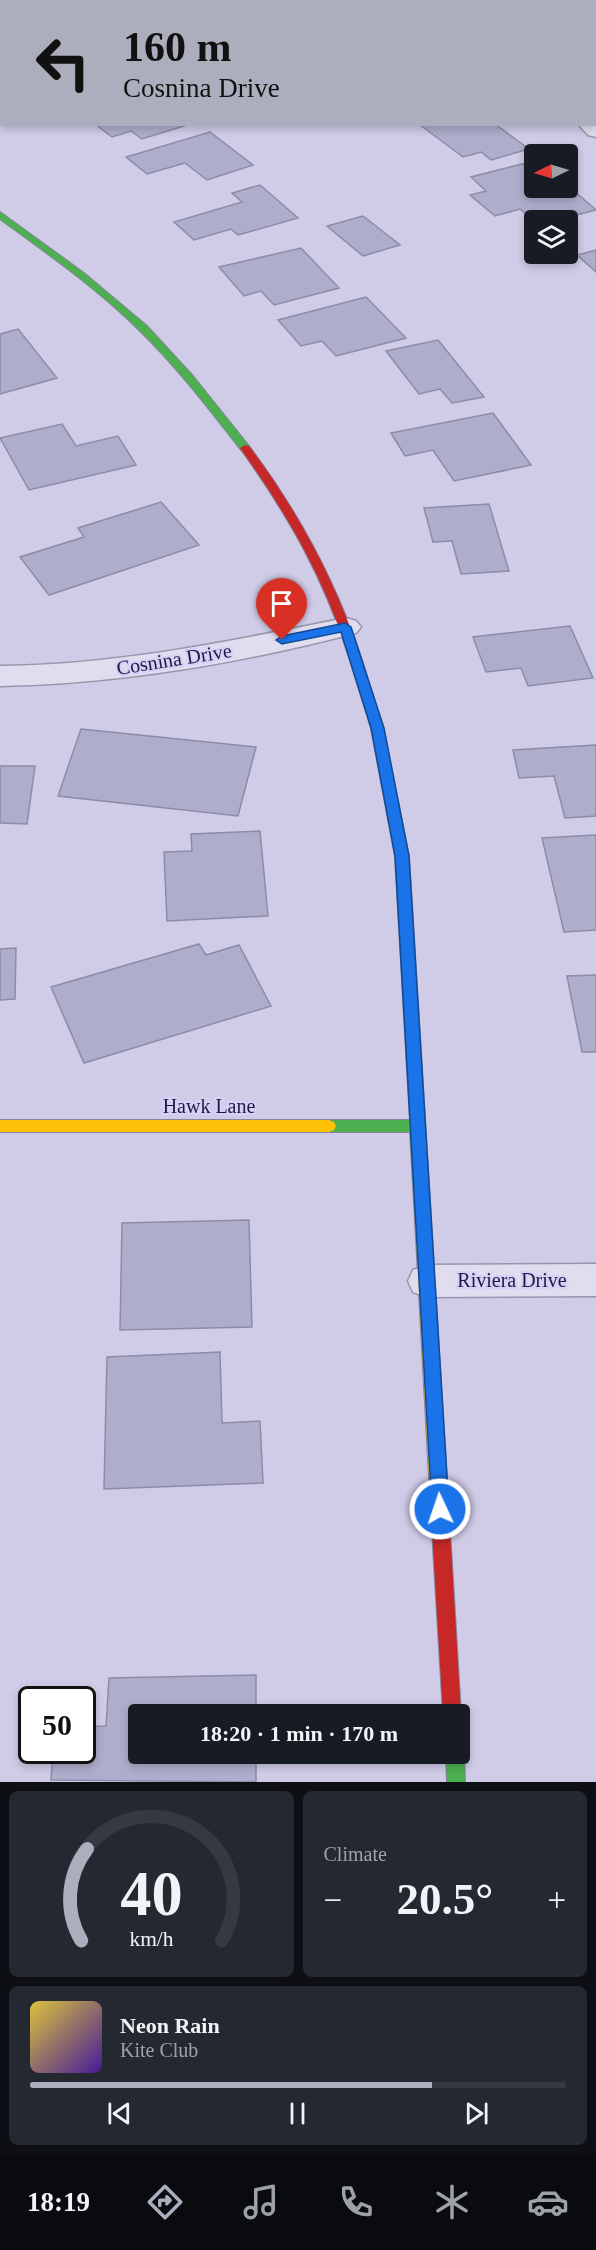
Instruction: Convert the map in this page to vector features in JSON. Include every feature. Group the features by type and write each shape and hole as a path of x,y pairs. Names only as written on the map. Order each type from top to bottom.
{"main road":[{"path":"0,215 62,260 128,314 186,373 249,453 305,535 345,627 377,728 402,856 451,1704"},
{"name":"Hawk Lane","path":"0,1126 418,1126"},
{"path":"455,1764 456,1782"}],"street":[{"name":"Cosnina Drive","path":"0,676 97,670 198,657 345,627"},
{"name":"Riviera Drive","path":"427,1281 596,1280"}],"building":[{"path":"98,126 184,126 142,139 131,131 112,137"},
{"path":"422,126 498,126 524,145 524,150 491,160 481,152 463,157"},
{"path":"210,132 253,165 207,180 185,163 147,174 126,157"},
{"path":"524,164 524,198 578,198 578,194 596,210 578,215 578,210 524,210 524,212 520,209 495,216 470,195 486,191 471,177"},
{"path":"260,185 298,218 238,235 231,229 194,240 174,222 242,202 232,193"},
{"path":"363,216 400,245 363,256 327,226"},
{"path":"301,248 339,288 274,305 261,291 244,296 219,267"},
{"path":"596,250 596,272 578,256"},
{"path":"366,297 406,338 336,356 322,341 301,346 278,320"},
{"path":"18,329 57,378 0,394 0,334"},
{"path":"438,340 484,397 452,403 440,389 419,394 386,351"},
{"path":"493,413 531,465 454,481 433,450 405,456 391,433"},
{"path":"62,424 76,446 118,436 136,465 29,490 0,438"},
{"path":"161,502 199,545 49,595 20,557 84,537 78,528"},
{"path":"489,504 509,571 461,574 452,541 433,542 424,508"},
{"path":"570,626 593,678 528,686 521,668 486,672 473,637"},
{"path":"81,729 256,747 238,816 58,796"},
{"path":"596,745 596,816 565,818 554,776 519,778 513,750"},
{"path":"0,766 35,766 27,824 0,823"},
{"path":"260,831 268,916 167,921 164,852 192,851 191,834"},
{"path":"596,835 596,930 564,932 542,838"},
{"path":"199,944 206,955 239,945 271,1006 84,1063 51,987"},
{"path":"16,948 15,999 0,1000 0,949"},
{"path":"596,975 596,1052 582,1052 567,976"},
{"path":"249,1220 252,1327 120,1330 122,1223"},
{"path":"220,1352 222,1423 260,1421 263,1483 104,1489 107,1357"},
{"path":"256,1675 256,1704 128,1704 128,1764 256,1764 256,1782 51,1780 52,1764 96,1764 96,1726 106,1726 109,1678"}],"traffic: fast":[{"path":"0,215 81,275 143,328 189,378 245,448"},
{"path":"355,657 377,728 402,856 423,1220"},
{"path":"329,1126 418,1126"},
{"path":"455,1764 456,1782"}],"traffic: slow":[{"path":"0,1126 329,1126"},
{"path":"423,1220 440,1514"}],"traffic: jam":[{"path":"245,448 280,496 310,547 335,601 355,657"},
{"path":"440,1514 451,1704"}],"route":[{"path":"282,640 345,627 377,728 402,856 440,1509"}]}
